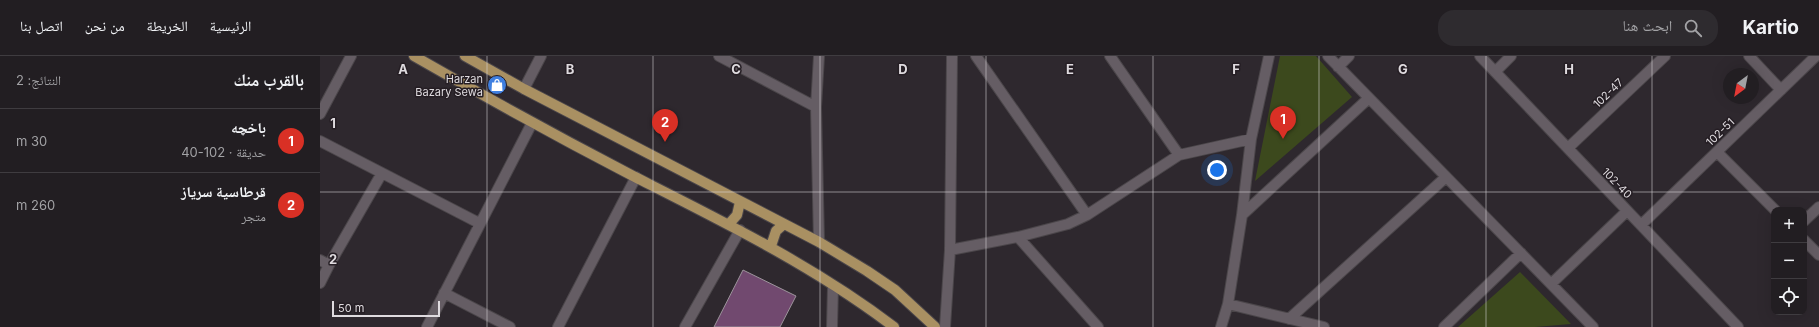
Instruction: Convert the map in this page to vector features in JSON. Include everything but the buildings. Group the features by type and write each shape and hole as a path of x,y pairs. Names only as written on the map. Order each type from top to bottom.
{"main road":[{"path":"414,56 532,123 770,246 834,286 894,327"},
{"path":"465,56 524,89 819,242 895,290 935,327"},
{"path":"729,224 737,215 740,202"},
{"path":"770,246 776,231 784,224"}],"street":[{"path":"320,114 351,56"},
{"path":"524,89 541,56"},
{"path":"719,56 816,107"},
{"path":"819,56 816,107 819,242"},
{"path":"945,327 950,250 952,56"},
{"path":"976,56 1087,215"},
{"path":"1110,56 1179,155"},
{"path":"1221,327 1228,304 1242,215 1251,139 1269,56"},
{"path":"1328,56 1593,327"},
{"path":"1338,66 1349,56"},
{"name":"102-40","path":"1480,56 1738,327"},
{"path":"1495,72 1511,56"},
{"name":"102-47","path":"1568,148 1665,56"},
{"path":"1749,56 1781,90"},
{"name":"102-51","path":"1641,225 1816,56"},
{"path":"1242,215 1369,98"},
{"path":"427,327 479,223 532,123"},
{"path":"950,250 1018,237 1068,224 1087,215 1179,155 1251,139"},
{"path":"320,141 479,223"},
{"path":"1717,152 1772,207"},
{"path":"320,283 325,262 382,173"},
{"path":"558,327 636,177"},
{"path":"1289,319 1446,177"},
{"path":"1807,218 1819,207"},
{"path":"1551,284 1627,211"},
{"path":"685,327 740,230"},
{"path":"1018,237 1098,327"},
{"path":"1807,243 1819,255"},
{"path":"1444,327 1521,253"},
{"path":"832,327 834,286"},
{"path":"444,293 510,327"},
{"path":"1228,304 1324,327"}],"green space":[{"path":"1280,56 1316,56 1352,97 1255,181"},
{"path":"1520,272 1571,324 1535,327 1458,327"}],"place":[{"name":"Harzan Bazary Sewa","path":"497,85"},
{"name":"باخچە","path":"1283,139"},
{"name":"قرطاسية سرياز","path":"665,142"}]}
